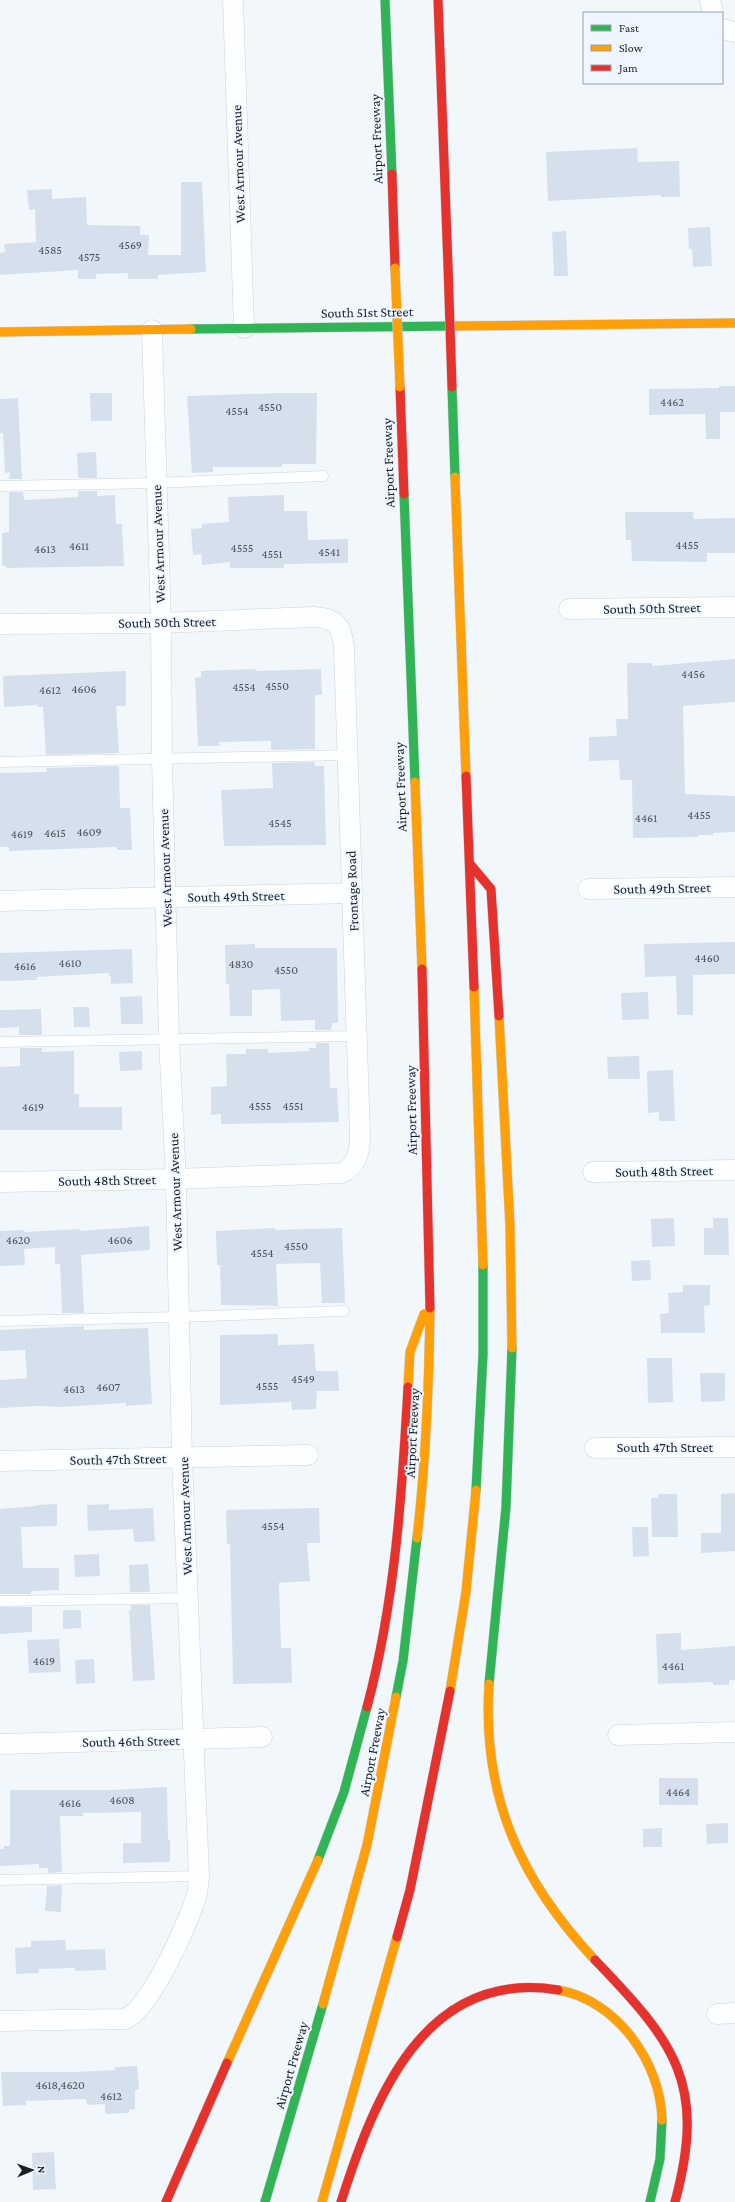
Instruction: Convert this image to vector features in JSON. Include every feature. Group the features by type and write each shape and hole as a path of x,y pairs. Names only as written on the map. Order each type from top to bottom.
{"main road":[{"name":"Airport Freeway","path":"265,2202 333,1971 367,1845 386,1756 403,1661 423,1485 429,1375 430,1298 423,1007 385,0"},
{"path":"322,2202 410,1890 446,1718 466,1592 476,1485 483,1355 483,1218 438,0"},
{"name":"South 51st Street","path":"0,332 735,323"},
{"path":"470,864 491,889 510,1216 512,1307 510,1424 505,1525 487,1701 497,1797 509,1832 528,1870 548,1902 576,1938 658,2028 672,2054 683,2082 688,2109 685,2156 675,2202"},
{"path":"166,2202 324,1846 344,1792 375,1678 397,1550 404,1477 410,1352 430,1298"},
{"path":"341,2202 370,2118 384,2088 412,2046 429,2028 464,2002 504,1989 526,1987 564,1990 596,2004 613,2016 627,2030 647,2059 658,2085 662,2112 663,2140 658,2178 650,2202"}],"street":[{"name":"West Armour Avenue","path":"233,0 244,328"},
{"path":"710,0 713,12"},
{"name":"West Armour Avenue","path":"0,2021 112,2019 125,2018 133,2015 148,1997 170,1957 195,1900 199,1876 182,1457 176,1179 169,1039 167,898 162,760 161,623 152,330"},
{"name":"South 50th Street","path":"569,609 735,607"},
{"name":"South 50th Street","path":"0,624 161,623 314,617 327,618 334,622"},
{"name":"Frontage Road","path":"334,622 340,628 344,648 348,755 360,1141 354,1163"},
{"name":"South 49th Street","path":"588,889 735,888"},
{"name":"South 49th Street","path":"0,901 353,893"},
{"name":"South 48th Street","path":"0,1182 176,1179 341,1173 348,1170 354,1163"},
{"name":"South 48th Street","path":"593,1172 735,1170"},
{"name":"South 47th Street","path":"595,1448 735,1447"},
{"name":"South 47th Street","path":"0,1461 308,1455"},
{"path":"618,1734 735,1732"},
{"name":"South 46th Street","path":"0,1744 262,1737"}],"lane":[{"path":"0,486 156,483 323,476"},
{"path":"0,762 162,760 348,755"},
{"path":"0,1042 357,1036"},
{"path":"0,1321 179,1318 344,1311"},
{"path":"0,1601 188,1598"},
{"path":"0,1880 199,1876"}],"building":[{"path":"637,148 638,162 679,161 680,197 661,197 661,195 548,201 546,152"},
{"path":"181,182 202,182 206,272 158,275 158,279 128,279 128,273 96,274 96,279 78,279 78,270 0,275 0,253 5,252 4,244 36,242 35,209 29,210 27,190 52,189 52,199 86,197 87,225 140,226 140,235 149,235 148,255 181,255"},
{"path":"710,227 712,266 693,267 692,249 689,249 688,228"},
{"path":"566,231 568,276 554,276 552,232"},
{"path":"719,386 735,386 735,412 720,412 720,439 706,439 705,414 649,415 649,389 719,388"},
{"path":"90,393 112,393 112,421 91,421"},
{"path":"317,393 316,464 282,464 282,467 213,467 213,472 192,473 187,396"},
{"path":"18,398 22,479 9,479 10,472 5,473 3,433 0,433 0,399"},
{"path":"96,452 97,478 78,478 77,453"},
{"path":"78,491 97,491 97,496 115,495 116,524 122,524 124,566 6,568 6,566 2,566 2,533 9,532 9,492 23,492 24,500 78,497"},
{"path":"284,495 284,511 307,511 308,540 348,539 348,563 284,564 284,568 230,568 230,562 202,565 201,554 193,555 191,529 202,528 202,524 229,522 228,497"},
{"path":"625,512 693,512 694,519 735,518 735,553 707,553 707,562 632,561 631,540 626,540"},
{"path":"735,659 735,702 683,706 685,794 735,796 735,832 713,833 713,835 698,835 698,837 633,838 632,780 620,780 619,760 589,761 589,737 617,736 616,719 628,719 627,663 652,663 652,666"},
{"path":"256,669 256,671 321,669 322,695 315,695 315,749 271,750 271,741 219,742 220,746 198,746 195,678 201,677 201,671"},
{"path":"126,671 126,706 116,706 119,753 46,755 43,707 38,707 38,705 4,707 3,676"},
{"path":"315,762 315,766 324,766 326,845 224,846 221,790 273,788 272,763"},
{"path":"119,766 120,808 130,808 132,850 117,850 117,847 9,851 9,847 0,847 0,773 47,772 46,768"},
{"path":"735,942 735,974 693,975 693,1015 677,1015 676,976 645,977 644,944"},
{"path":"255,944 255,948 337,948 338,1023 332,1023 331,1030 315,1030 315,1020 281,1021 280,989 252,990 252,1016 230,1016 229,984 226,984 225,945"},
{"path":"132,949 133,983 111,984 111,976 109,977 109,973 37,977 37,980 0,981 0,953"},
{"path":"648,992 649,1019 622,1020 621,993"},
{"path":"142,996 143,1024 121,1024 120,997"},
{"path":"73,1007 89,1007 90,1027 74,1027"},
{"path":"41,1009 42,1035 19,1035 19,1027 0,1028 0,1010"},
{"path":"316,1043 329,1043 330,1088 337,1088 339,1122 221,1124 221,1114 211,1115 211,1087 227,1086 226,1054 246,1054 246,1049 268,1049 268,1053 309,1051 309,1048 316,1048"},
{"path":"20,1048 42,1048 42,1052 74,1051 74,1094 79,1094 79,1107 122,1107 122,1130 0,1130 0,1067 20,1066"},
{"path":"142,1051 142,1070 120,1071 119,1052"},
{"path":"639,1056 640,1079 608,1079 607,1057"},
{"path":"673,1070 675,1121 659,1121 659,1112 648,1113 647,1071"},
{"path":"674,1218 675,1246 652,1247 651,1219"},
{"path":"713,1218 728,1218 729,1255 704,1255 704,1228 713,1228"},
{"path":"149,1226 150,1250 81,1255 84,1313 62,1313 60,1264 55,1264 55,1247 24,1249 25,1265 0,1266 0,1231 24,1230 24,1232 80,1229 80,1231"},
{"path":"275,1228 275,1230 342,1228 345,1303 322,1303 320,1264 318,1263 276,1264 278,1306 221,1305 220,1265 217,1265 216,1231"},
{"path":"650,1260 651,1280 632,1281 631,1261"},
{"path":"683,1285 710,1285 710,1305 704,1306 705,1333 661,1333 660,1314 669,1313 668,1293 683,1292"},
{"path":"84,1326 84,1330 148,1328 152,1404 126,1406 126,1403 62,1407 37,1406 0,1408 0,1380 27,1378 25,1350 0,1351 0,1330"},
{"path":"278,1334 278,1345 314,1344 316,1371 338,1371 339,1391 317,1391 316,1409 292,1410 291,1402 220,1405 220,1335"},
{"path":"647,1358 672,1358 673,1402 648,1403"},
{"path":"700,1373 725,1373 725,1401 701,1402"},
{"path":"735,1493 735,1551 701,1553 701,1533 721,1533 721,1494"},
{"path":"658,1494 677,1494 678,1537 652,1537 651,1498 658,1498"},
{"path":"57,1504 57,1526 21,1527 23,1568 59,1568 59,1590 31,1591 31,1594 0,1594 0,1509"},
{"path":"109,1504 109,1510 153,1508 155,1541 134,1542 133,1529 88,1531 87,1505"},
{"path":"319,1508 320,1543 307,1543 310,1581 279,1583 281,1648 291,1648 292,1683 233,1684 230,1544 227,1544 226,1510"},
{"path":"632,1527 648,1527 649,1556 633,1557"},
{"path":"99,1554 100,1576 75,1577 74,1555"},
{"path":"148,1564 150,1592 130,1592 129,1565"},
{"path":"131,1605 150,1605 155,1680 133,1681 129,1610 131,1610"},
{"path":"0,1607 32,1607 32,1632 0,1634"},
{"path":"63,1610 81,1610 81,1628 63,1629"},
{"path":"681,1633 681,1650 735,1646 735,1680 729,1680 729,1685 713,1685 713,1682 658,1684 656,1634"},
{"path":"59,1639 61,1672 29,1673 27,1640"},
{"path":"94,1659 95,1683 76,1684 75,1660"},
{"path":"659,1778 698,1778 698,1805 659,1805"},
{"path":"167,1787 170,1862 123,1863 123,1843 141,1843 141,1812 83,1813 83,1816 60,1816 62,1872 48,1873 48,1868 39,1868 39,1864 0,1866 0,1849 4,1849 4,1846 10,1846 10,1790 109,1790"},
{"path":"728,1823 728,1843 707,1844 706,1824"},
{"path":"662,1828 662,1847 643,1847 643,1829"},
{"path":"62,1885 61,1912 45,1911 47,1886"},
{"path":"65,1940 66,1950 105,1949 106,1970 75,1971 75,1968 39,1969 39,1973 16,1974 15,1948 31,1947 31,1941"},
{"path":"137,2066 139,2089 135,2090 135,2109 129,2110 129,2113 105,2114 105,2104 87,2105 86,2099 26,2101 26,2105 3,2106 1,2072 75,2072 115,2070 115,2067"},
{"path":"54,2152 56,2189 33,2190 32,2153"}],"traffic: fast":[{"path":"385,0 392,174"},
{"path":"191,329 453,326"},
{"path":"452,387 455,477"},
{"path":"404,494 415,782"},
{"path":"476,1490 483,1355 483,1265"},
{"path":"489,1684 506,1507 512,1348"},
{"path":"396,1697 403,1661 417,1538"},
{"path":"318,1860 344,1792 367,1707"},
{"path":"265,2202 323,2004"},
{"path":"650,2202 660,2159 662,2120"}],"traffic: slow":[{"path":"395,268 400,387"},
{"path":"453,326 735,323"},
{"path":"0,332 191,329"},
{"path":"455,477 466,776"},
{"path":"415,782 422,969"},
{"path":"474,987 483,1265"},
{"path":"499,1016 510,1226 512,1348"},
{"path":"417,1538 423,1480 429,1366 430,1308"},
{"path":"408,1387 410,1352 424,1314"},
{"path":"450,1691 466,1592 476,1490"},
{"path":"489,1684 488,1724 492,1763 499,1799 511,1833 526,1866 545,1898 568,1929 595,1960"},
{"path":"323,2004 367,1845 396,1697"},
{"path":"227,2063 318,1860"},
{"path":"322,2202 397,1937"},
{"path":"558,1990 579,1996 599,2007 617,2020 632,2037 644,2056 654,2077 660,2098 662,2120"}],"traffic: jam":[{"path":"438,0 448,266"},
{"path":"392,174 395,268"},
{"path":"448,266 452,387"},
{"path":"400,387 404,494"},
{"path":"466,776 474,987"},
{"path":"470,864 491,889 499,1016"},
{"path":"422,969 430,1308"},
{"path":"367,1707 377,1668 391,1588 400,1508 408,1387"},
{"path":"397,1937 410,1890 450,1691"},
{"path":"595,1960 646,2016 664,2042 677,2068 685,2095 687,2126 684,2161 675,2202"},
{"path":"341,2202 354,2162 370,2122 389,2084 412,2049 439,2020 472,1999 512,1989 558,1990"},
{"path":"166,2202 227,2063"}]}
